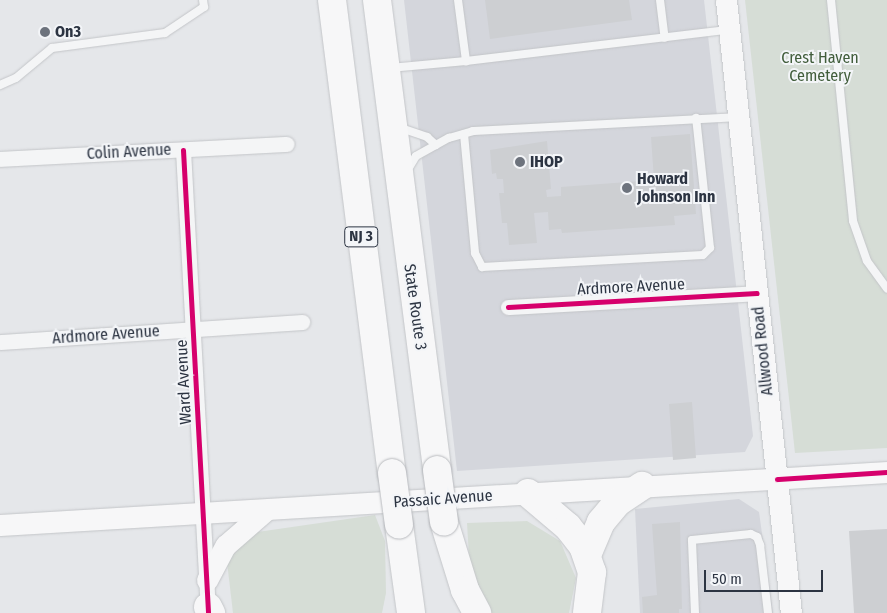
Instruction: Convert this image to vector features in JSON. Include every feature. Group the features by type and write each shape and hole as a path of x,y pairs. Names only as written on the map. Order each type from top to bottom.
{"highway":[{"name":"NJ 3","path":"332,0 392,473 412,613"},
{"name":"State Route 3","path":"376,0 456,613"},
{"path":"586,555 602,522 618,502 642,486"},
{"path":"538,492 576,536 586,555 592,572 586,613"},
{"path":"444,522 466,590 477,613"},
{"path":"395,613 399,585 399,525"}],"main road":[{"name":"Allwood Road","path":"726,0 791,613"},
{"name":"Passaic Avenue","path":"0,526 204,516 538,492 887,472"},
{"path":"207,580 226,545 265,511"}],"street":[{"name":"Colin Avenue","path":"0,159 287,144"},
{"name":"Ward Avenue","path":"183,150 209,611"},
{"name":"Ardmore Avenue","path":"508,306 756,293"},
{"name":"Ardmore Avenue","path":"0,342 302,322"}],"lane":[{"path":"0,85 16,78 52,48 165,34 204,7 204,0"},
{"path":"458,0 466,61"},
{"path":"660,0 665,38"},
{"path":"832,0 853,221 867,261 887,289"},
{"path":"385,68 466,61 729,30"},
{"path":"399,183 416,156 436,145 464,134 696,118 739,117"},
{"path":"464,134 475,253 482,267 703,255 710,248 696,118"},
{"path":"391,125 427,137 436,145"},
{"path":"696,613 692,540 751,534 757,537 760,545 768,613"}],"shaded area":[{"path":"404,0 704,0 753,436 745,452 457,471"},
{"path":"739,499 759,512 773,613 640,613 635,509"}],"green space":[{"name":"Crest Haven Cemetery","path":"745,0 887,0 887,448 795,453"},
{"path":"375,515 385,541 386,593 382,613 233,613 227,562 250,533"},
{"path":"527,521 560,541 576,578 569,613 488,613 477,600 469,557 467,523"}],"building":[{"path":"485,0 629,0 632,20 490,39"},
{"name":"Howard Johnson Inn","path":"690,134 696,214 674,216 675,225 562,233 561,229 549,230 548,212 534,213 537,243 509,245 507,223 502,223 499,193 504,193 503,179 497,179 496,173 492,174 490,150 547,141 551,189 546,190 547,197 561,196 561,187 654,180 651,137"},
{"path":"692,402 696,458 673,460 669,404"},
{"path":"680,522 682,609 679,609 679,613 643,613 642,597 657,595 652,524"},
{"path":"887,529 887,613 854,613 849,531"}],"cycle path":[{"path":"183,150 208,613"},
{"path":"508,307 757,293"},
{"path":"777,479 887,472"}],"place":[{"name":"On3","path":"45,32"},
{"name":"IHOP","path":"520,162"},
{"name":"Howard Johnson Inn","path":"627,188"}]}
